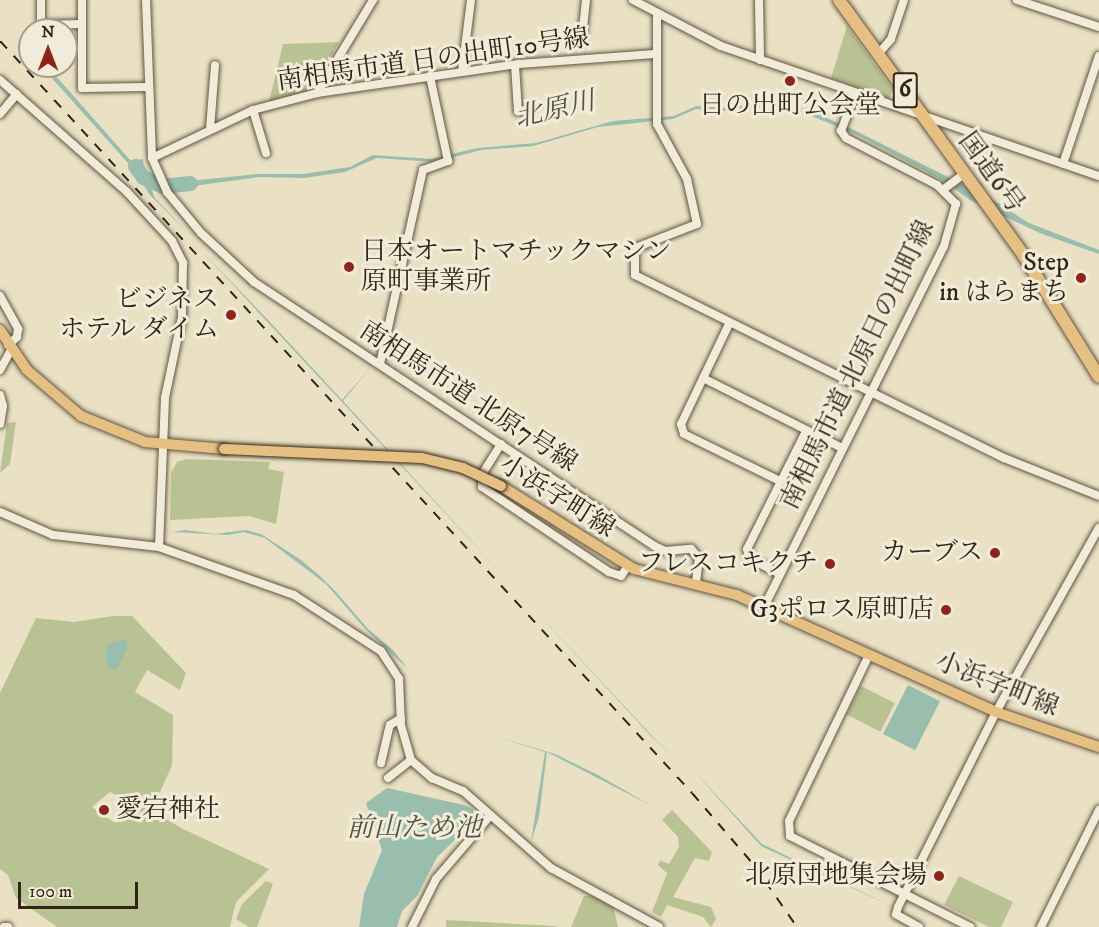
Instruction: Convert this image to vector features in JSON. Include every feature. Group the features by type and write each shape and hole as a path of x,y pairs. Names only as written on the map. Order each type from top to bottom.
{"highway":[{"name":"国道6号","path":"838,0 879,53 922,116 956,182 993,213 1099,377"}],"main road":[{"name":"小浜字町線","path":"0,330 10,348 53,395 81,416 115,432 164,445 422,458 463,468 501,486 628,566 666,579 696,583 764,607 996,712 1099,747"}],"street":[{"path":"41,0 41,25 81,24"},
{"path":"82,0 82,88 147,87"},
{"name":"南相馬市道 北原7号線","path":"146,0 147,87 152,158 167,192 201,233 254,282 661,550 691,549 699,558 696,583"},
{"path":"317,93 373,0"},
{"path":"462,72 471,0"},
{"path":"582,38 586,0"},
{"path":"633,0 710,42 855,94 1099,176"},
{"path":"759,0 760,60"},
{"path":"879,53 891,39 904,0"},
{"path":"1017,0 1099,27"},
{"path":"657,12 655,114 657,124 687,179 697,224 635,248 634,275 729,324 1004,458 1099,496"},
{"name":"南相馬市道 日の出町10号線","path":"152,158 253,110 317,93 515,65 655,54"},
{"path":"1063,164 1099,56"},
{"path":"210,129 215,65"},
{"path":"515,65 518,111 526,110"},
{"path":"380,364 423,170 447,158 430,76"},
{"path":"0,80 127,192 176,247 183,262 184,299 167,385 159,547"},
{"path":"0,114 17,94"},
{"name":"南相馬市道 北原日の出町線","path":"764,607 944,246 956,204 956,182 846,138 841,131 855,94"},
{"path":"253,110 266,153"},
{"path":"0,296 18,329 17,336 0,370"},
{"path":"729,324 681,424 684,434 780,481"},
{"path":"703,378 842,448"},
{"path":"0,395 3,406 0,424"},
{"path":"780,574 747,555 806,430"},
{"path":"501,444 483,474 482,487 609,572 621,576 628,566"},
{"path":"0,512 53,535 159,547 294,596 381,651 399,679 401,718 411,760 432,778 463,791 551,868 659,927"},
{"path":"919,927 896,914 904,895 996,712 1099,528"},
{"path":"869,655 789,821 789,830 793,840 970,927"},
{"path":"381,763 390,726 401,718"},
{"path":"388,778 411,760"},
{"path":"1041,927 1099,810"},
{"path":"412,927 436,879 490,816"}],"shaded area":[{"path":"847,26 893,90 889,99 831,78"},
{"path":"339,42 312,90 269,102 283,44"},
{"path":"16,422 10,464 0,473 7,423"},
{"path":"187,459 270,462 268,469 284,472 276,524 249,516 170,520 171,473 177,462"},
{"path":"113,616 132,616 186,673 180,690 147,670 135,692 173,715 172,765 152,810 181,828 269,869 236,902 230,927 57,927 16,898 8,875 0,869 0,693 36,618 74,622","holes":["110,792 127,800 115,823 92,807"]},
{"path":"861,686 895,703 880,732 846,715"},
{"path":"672,810 712,852 709,861 695,858 673,897 711,907 716,919 711,927 703,917 667,905 661,917 652,912 667,873 658,865 660,860 669,864 679,847 678,837 662,820"},
{"path":"959,876 1013,902 1001,927 989,927 944,905"},
{"path":"266,881 273,884 266,903 257,927 249,927 236,919 242,904"},
{"path":"597,895 613,905 618,927 571,927 584,896"},
{"path":"446,920 556,926 557,927 446,927"}],"water":[{"path":"52,78 58,78 131,161 143,159 144,171 155,198 189,234 149,194 136,172"},
{"path":"770,102 803,108 848,127 990,198 1029,223 1099,250 1099,254 1042,234 970,200 944,181 859,136 793,108 773,105 723,111 696,109 673,119 598,127 533,146 481,150 435,162 377,158 345,172 304,178 260,177 171,189 168,183 259,174 303,174 350,167 373,155 432,159 477,148 536,143 613,121 674,116 696,106 725,108"},
{"path":"196,245 342,400 371,367 343,401 512,585"},
{"path":"185,530 215,534 246,530 261,534 301,560 320,576 368,629 393,650 408,669 366,630 326,584 265,538 244,532 228,535 172,532"},
{"path":"517,591 655,739 680,763 651,736"},
{"path":"126,639 128,647 117,669 108,669 106,645"},
{"path":"908,685 940,701 915,750 883,734"},
{"path":"495,736 555,754 598,775 652,806 547,752 539,817 531,842 545,752"},
{"path":"691,768 762,844 893,907 761,846"},
{"name":"前山ため池","path":"387,788 464,805 473,809 475,821 437,857 417,896 402,911 397,927 359,927 364,894 382,850 366,803"}],"waterway":[{"name":"北原川","path":"135,166 143,177 162,186 190,183"}],"railway":[{"path":"0,41 692,793 754,865 797,927"}],"place":[{"name":"日の出町公会堂","path":"790,81"},
{"name":"日本オートマチックマシン 原町事業所","path":"349,267"},
{"name":"Step in はらまち","path":"1081,278"},
{"name":"ビジネス ホテル ダイム","path":"231,315"},
{"name":"カーブス","path":"995,553"},
{"name":"フレスコキクチ","path":"830,564"},
{"name":"G3ポロス原町店","path":"946,610"},
{"name":"愛宕神社","path":"104,810"},
{"name":"北原団地集会場","path":"939,876"}]}
